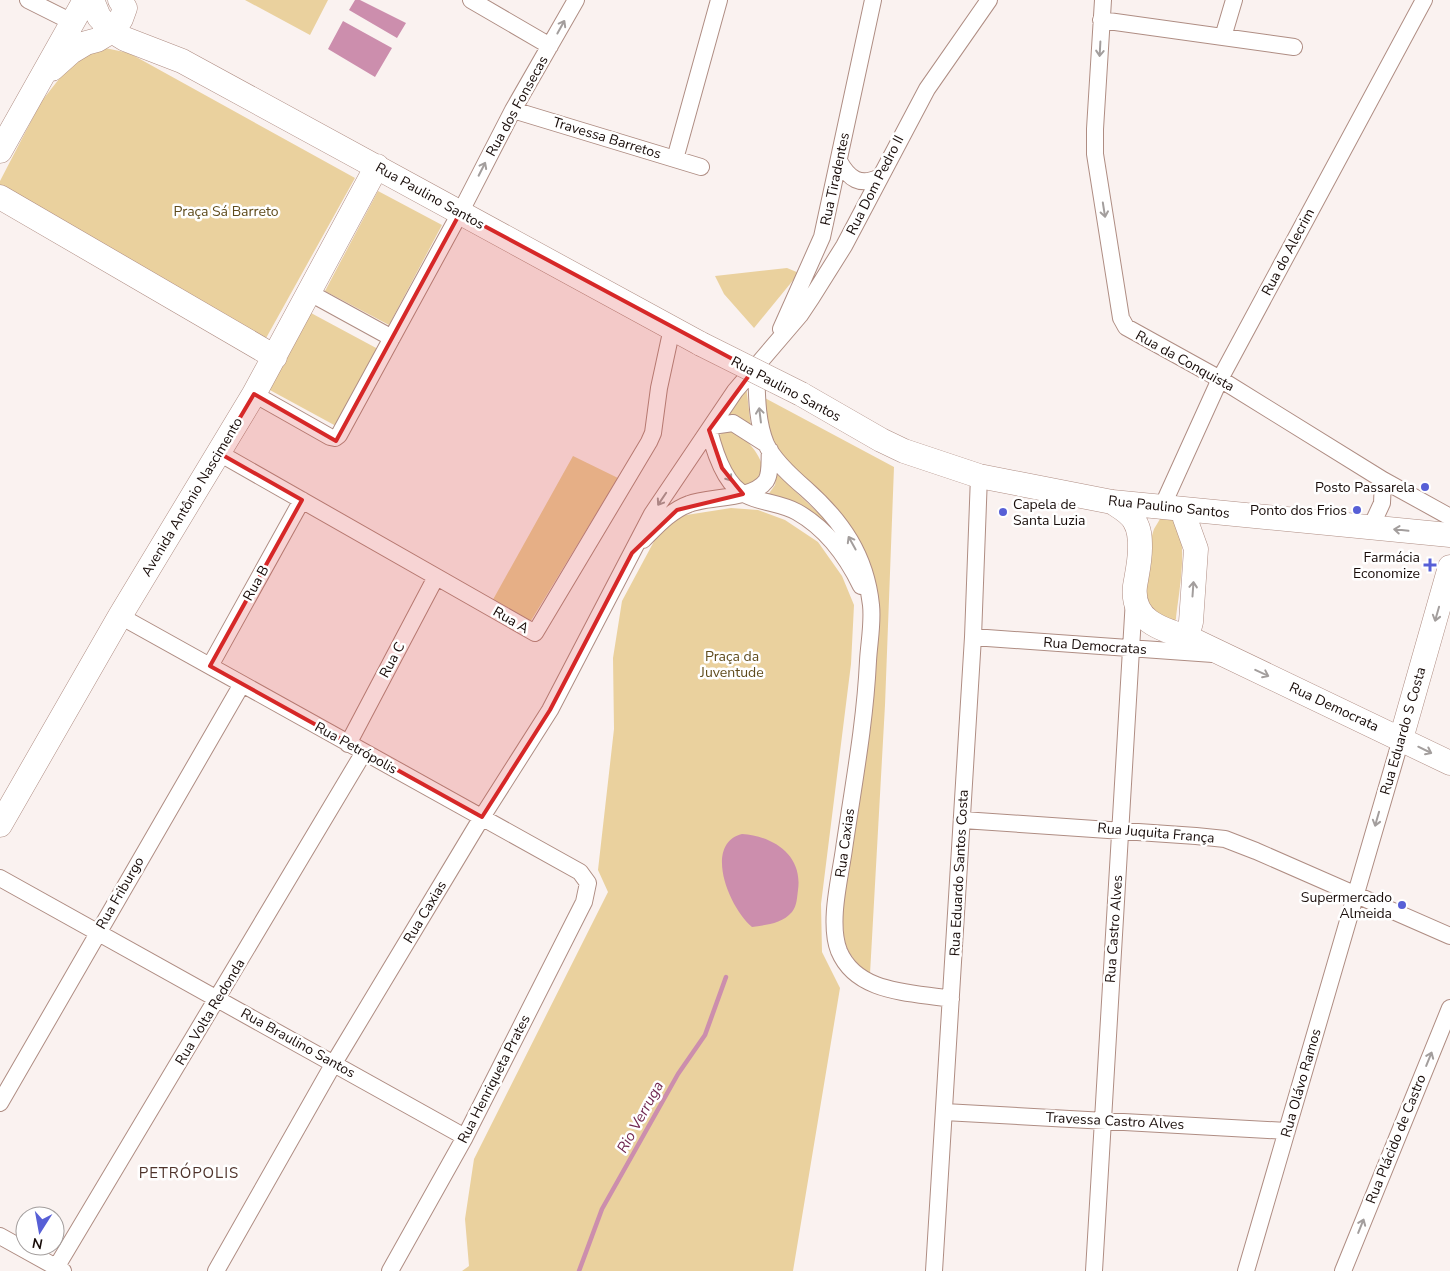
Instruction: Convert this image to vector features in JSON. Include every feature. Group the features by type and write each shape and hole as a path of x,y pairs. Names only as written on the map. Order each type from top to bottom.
{"main road":[{"path":"2,144 85,0"},
{"name":"Rua Paulino Santos","path":"92,0 99,17 102,36 125,38 182,61 701,344 800,394 904,451 979,476 1112,502 1450,535"},
{"path":"36,84 70,52 102,36 121,19 123,2"},
{"name":"Rua Paulino Santos","path":"123,2 134,25 182,61"},
{"name":"Avenida Antônio Nascimento","path":"0,825 120,616 254,394 377,166"},
{"path":"0,197 275,356"},
{"path":"1112,502 1130,514 1136,522 1140,534 1140,559 1135,588"},
{"path":"1140,559 1172,508 1196,548 1191,622 1187,637"},
{"name":"Rua Eduardo S Costa","path":"1401,739 1450,567"},
{"name":"Rua Democrata","path":"1135,588 1138,609 1159,629 1187,637 1217,654 1450,763"}],"street":[{"path":"28,0 72,22"},
{"path":"471,0 550,46"},
{"name":"Rua dos Fonsecas","path":"460,213 513,110 576,0"},
{"path":"675,159 719,0"},
{"name":"Rua Tiradentes","path":"770,348 822,237 873,0"},
{"name":"Rua Dom Pedro II","path":"632,553 652,514 711,428 756,365 800,315 844,246 927,89 989,0"},
{"name":"Rua da Conquista","path":"1103,0 1095,154 1121,318 1126,327 1220,379 1383,480 1450,517"},
{"path":"1224,37 1234,0"},
{"name":"Rua do Alecrim","path":"1172,508 1220,379 1424,0"},
{"path":"1101,20 1294,47"},
{"name":"Travessa Barretos","path":"513,110 701,167"},
{"path":"839,160 849,176 859,182 868,182 880,177"},
{"path":"254,394 330,437 336,438 460,213"},
{"path":"310,293 392,338"},
{"name":"Rua A","path":"219,453 536,633 649,442 653,432 659,388 672,328"},
{"name":"Rua Caxias","path":"756,365 760,420 768,447 791,476 835,517 850,539 866,572 871,606 864,709 838,891 835,926 837,943 850,970 867,982 882,987 951,1000"},
{"path":"632,553 654,529 677,510 690,504 743,494 766,480 768,447 733,423 711,428 714,452 722,468 743,494"},
{"name":"Rua Eduardo Santos Costa","path":"934,1271 963,820 973,638 979,476"},
{"path":"1370,527 1382,503 1383,480"},
{"name":"Rua Caxias","path":"743,494 780,504 819,526 851,564 871,606"},
{"name":"Rua B","path":"210,666 302,500"},
{"name":"Rua Caxias","path":"216,1271 334,1063 482,817 550,710 632,553"},
{"name":"Rua C","path":"348,744 436,577"},
{"name":"Rua Castro Alves","path":"1094,1271 1135,588"},
{"name":"Rua Petrópolis","path":"120,616 580,872 588,883"},
{"name":"Rua Democratas","path":"973,638 1217,654"},
{"name":"Rua Friburgo","path":"0,1103 242,684"},
{"name":"Rua Eduardo S Costa","path":"1355,894 1401,739"},
{"name":"Rua Volta Redonda","path":"58,1270 364,752"},
{"name":"Rua Juquita França","path":"963,820 1225,839 1256,850 1450,936"},
{"name":"Rua Braulino Santos","path":"0,878 465,1137"},
{"name":"Rua Henriqueta Prates","path":"390,1271 465,1137 584,902 588,883"},
{"name":"Rua Olávo Ramos","path":"1246,1271 1355,894"},
{"name":"Rua Plácido de Castro","path":"1343,1271 1450,1008"},
{"name":"Travessa Castro Alves","path":"944,1112 1102,1119 1287,1131"},
{"path":"0,1236 58,1270"}],"highlighted area":[{"path":"460,213 753,370 709,430 722,468 743,494 677,510 632,553 550,710 482,817 210,666 302,500 219,453 254,394 336,441"}],"green space":[{"path":"245,0 328,0 310,35"},
{"name":"Praça Sá Barreto","path":"105,48 129,53 355,178 265,340 0,188 0,181 41,102 77,56"},
{"path":"378,191 442,225 389,325 325,291"},
{"path":"787,268 799,273 754,328 724,294 715,276"},
{"path":"311,313 378,349 336,426 268,389"},
{"path":"746,385 751,427 723,418"},
{"path":"763,397 894,467 885,705 870,974 855,960 847,947 843,926 843,909 859,803 873,583 791,472 767,433"},
{"path":"733,430 757,454 763,472 760,483 740,488 715,438 724,432"},
{"path":"573,456 618,478 529,624 490,605"},
{"path":"777,474 834,528 841,545 765,499 775,485"},
{"name":"Praça da Juventude","path":"731,508 758,510 785,520 818,542 842,576 854,605 851,664 821,904 822,952 840,988 793,1271 462,1271 469,1266 465,1219 474,1159 608,892 598,870 614,729 613,658 622,601 659,532 680,516"},
{"path":"1170,516 1177,523 1182,548 1179,595 1176,619 1173,623 1153,617 1141,584 1144,561 1154,529 1160,519"}],"shaded area":[{"path":"355,0 360,0 406,23 397,38 349,10"},
{"path":"343,21 392,48 375,77 328,49"},
{"path":"742,834 775,843 791,857 796,867 798,890 794,910 783,919 768,925 752,927 743,918 728,892 722,863 724,850 730,840"}],"waterway":[{"name":"Rio Verruga","path":"579,1271 602,1209 678,1074 705,1035 726,977"}],"place":[{"name":"Posto Passarela","path":"1425,487"},
{"name":"Ponto dos Frios","path":"1357,510"},
{"name":"Capela de Santa Luzia","path":"1003,512"},
{"name":"Farmácia Economize","path":"1430,565"},
{"name":"Supermercado Almeida","path":"1402,905"}],"district":[{"name":"PETRÓPOLIS","path":"189,1173"}]}
